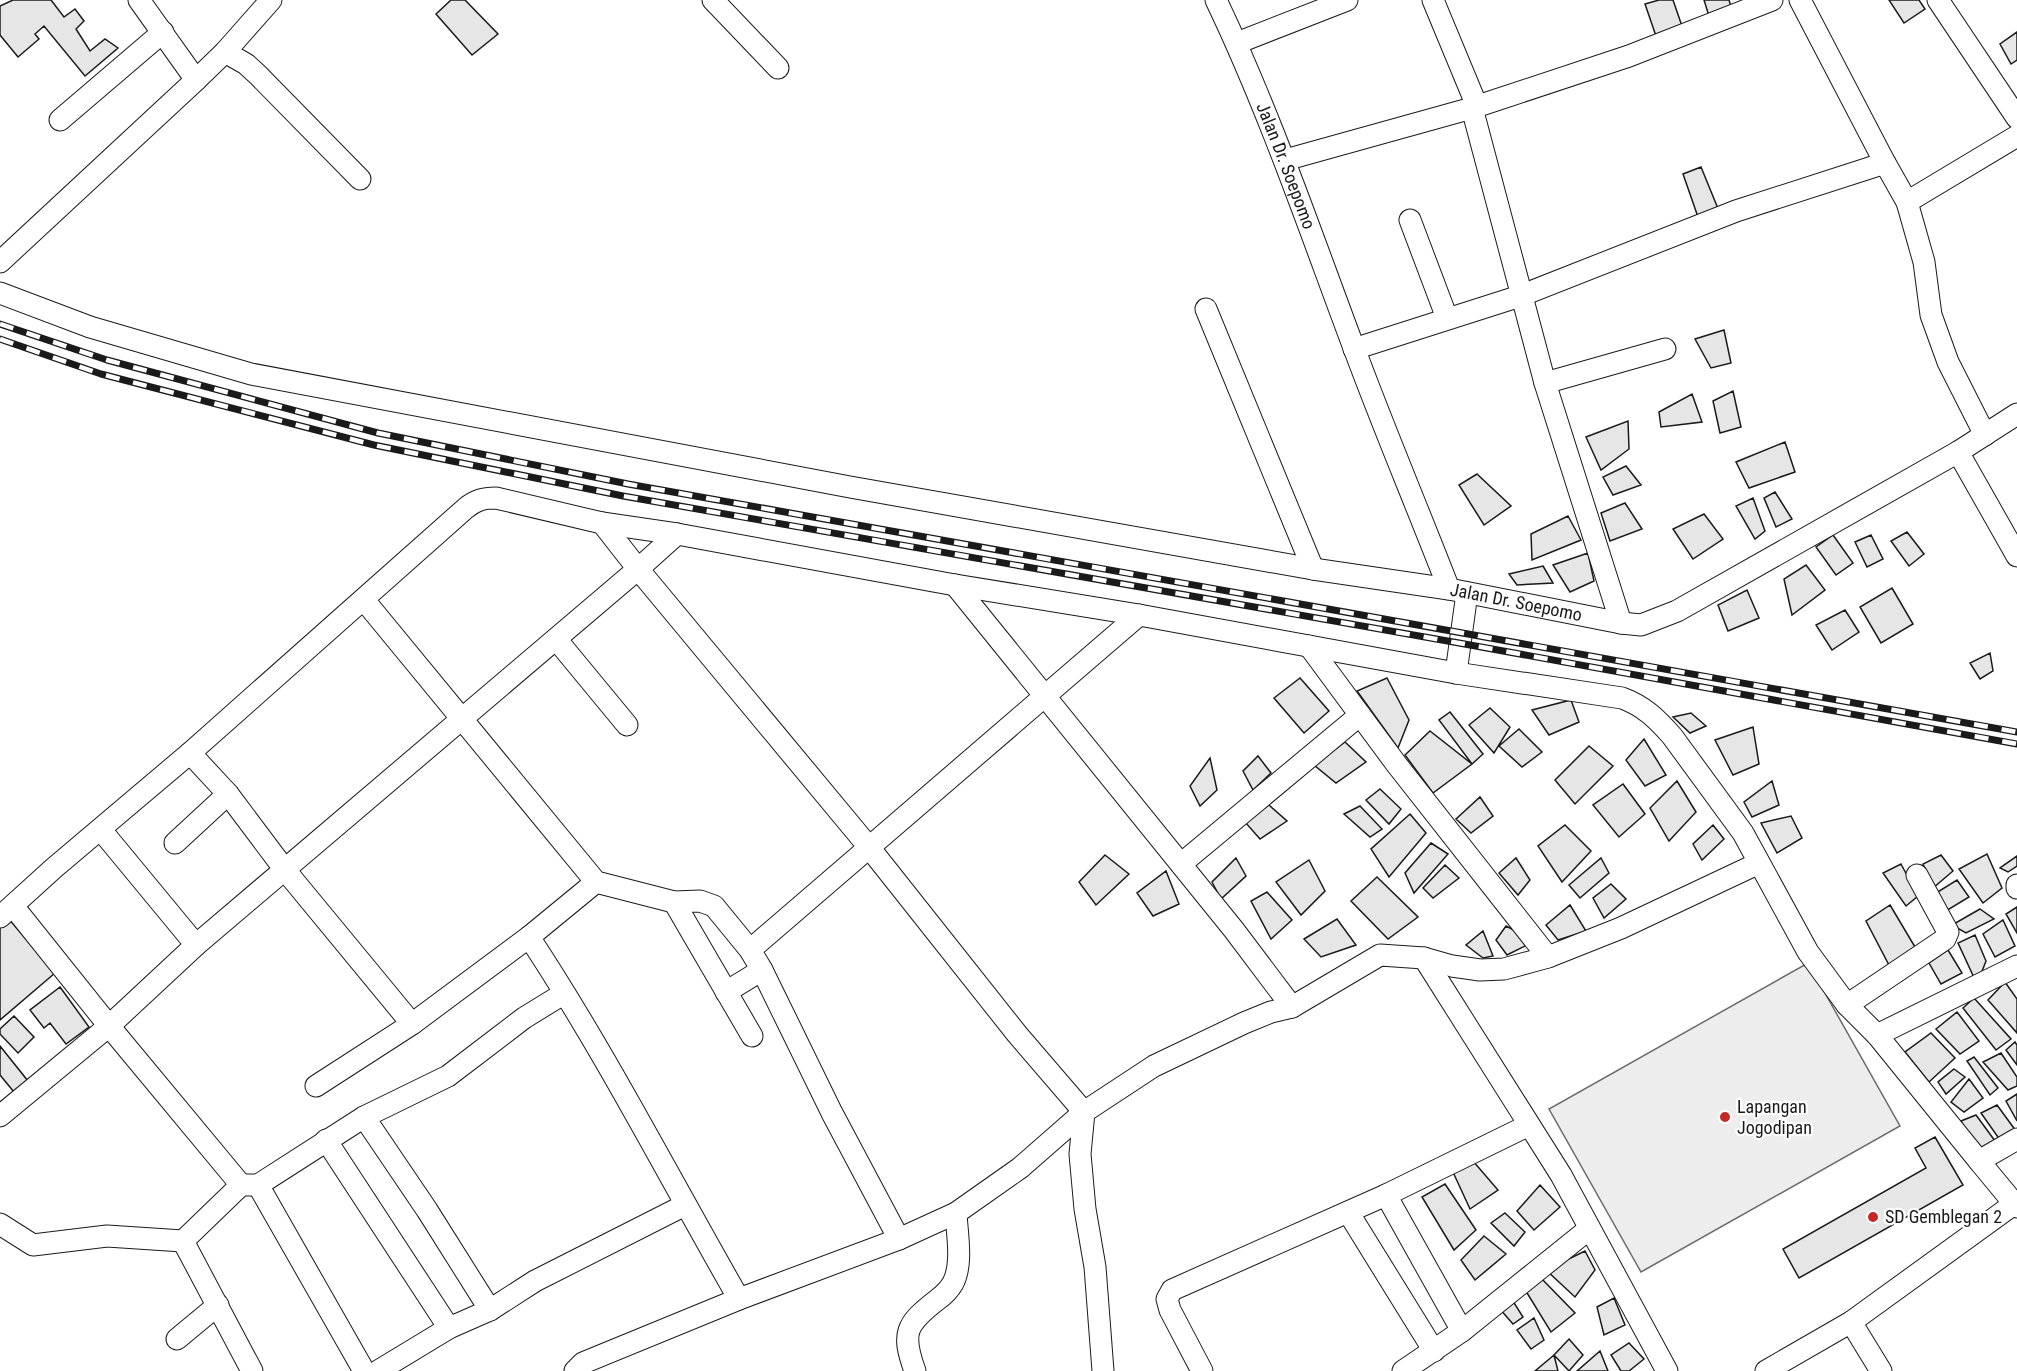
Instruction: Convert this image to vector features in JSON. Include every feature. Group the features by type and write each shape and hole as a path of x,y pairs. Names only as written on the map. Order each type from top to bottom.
{"street":[{"path":"139,0 196,80"},
{"path":"0,262 225,52 271,0"},
{"path":"713,0 778,68"},
{"name":"Jalan Dr. Soepomo","path":"1216,0 1237,43 1285,160 1354,349 1458,591 1641,625 1677,611 1958,452 2017,414"},
{"path":"1237,43 1347,0"},
{"path":"1433,0 1475,107 1520,296 1621,623"},
{"path":"1285,160 1475,107 1629,56 1772,0"},
{"path":"1800,0 1907,202 1923,262 1931,315 1948,362 1985,435"},
{"path":"1938,0 2017,118"},
{"path":"60,120 163,32"},
{"path":"225,52 246,64 258,75 360,179"},
{"path":"1907,202 2017,136"},
{"path":"1354,349 1520,296 1736,211 1885,162"},
{"path":"1410,220 1447,318"},
{"path":"0,293 90,327 251,374 850,487 1313,569 1458,591 1456,673"},
{"path":"1206,309 1313,569"},
{"path":"1545,383 1665,349"},
{"path":"1958,452 2017,556"},
{"path":"364,1371 249,1185 7,911 475,501 496,498 602,524 677,534 1456,673 1622,698 1639,704 1672,736 1743,833 1798,936 1848,1005 1876,1035 2015,1205 1851,1322 1766,1371"},
{"path":"602,524 868,846 1017,1034 1084,1112 1080,1154 1085,1209 1095,1267 1103,1371"},
{"path":"0,1116 109,1026 196,945 677,534"},
{"path":"955,585 1253,954 1292,1007"},
{"path":"364,600 596,882 674,902 700,901 714,906 750,950 762,970 832,1113 899,1239"},
{"path":"750,950 868,846 1139,615"},
{"path":"556,639 627,725"},
{"path":"1309,646 1487,881 1548,957"},
{"path":"1181,864 1360,715"},
{"path":"190,753 228,794 285,870 412,1024"},
{"path":"175,843 228,794"},
{"path":"101,830 196,945"},
{"path":"575,1371 583,1363 739,1299 899,1239 956,1213 1020,1168 1084,1112 1154,1066 1244,1023 1271,1012 1292,1007 1380,956 1424,958 1452,966 1480,970 1504,969 1548,957 1621,928 1759,863"},
{"path":"1848,1005 1946,939 1948,932 1917,875"},
{"path":"316,1086 412,1024 529,937 596,882"},
{"path":"674,902 752,1036"},
{"path":"529,937 549,966 739,1299"},
{"path":"1424,958 1561,1175 1588,1229 1667,1371"},
{"path":"1876,1035 2017,966"},
{"path":"726,992 762,970"},
{"path":"0,1224 33,1245 107,1236 183,1241 249,1185 364,1117 448,1076 524,1018 563,993"},
{"path":"364,1117 427,1210 490,1310"},
{"path":"1202,1371 1170,1310 1167,1299 1172,1290 1386,1195 1529,1125"},
{"path":"1979,1161 2017,1139"},
{"path":"326,1140 449,1328"},
{"path":"1386,1195 1462,1331"},
{"path":"391,1367 449,1328 490,1310 535,1281 685,1205"},
{"path":"1348,1212 1434,1351"},
{"path":"915,1371 907,1341 908,1329 946,1293 953,1282 957,1271 956,1213"},
{"path":"1402,1371 1462,1331 1588,1229"},
{"path":"183,1241 252,1371"},
{"path":"177,1339 218,1305"},
{"path":"1851,1322 1881,1371"}],"shaded area":[{"name":"Lapangan Jogodipan","path":"1808,963 1900,1126 1641,1272 1549,1109"}],"building":[{"path":"13,0 51,0 64,17 75,9 84,21 76,29 90,51 105,39 118,48 85,76 44,26 35,34 39,39 18,57 0,35 0,6"},
{"path":"451,0 465,0 498,34 472,55 436,14"},
{"path":"1659,0 1673,0 1683,29 1657,39 1645,4"},
{"path":"1704,0 1729,0 1732,10 1709,16"},
{"path":"1889,0 1919,0 1925,9 1904,23"},
{"path":"2017,32 2017,60 2011,64 2000,44"},
{"path":"1701,167 1719,211 1698,217 1683,174"},
{"path":"1724,330 1731,363 1711,368 1695,339"},
{"path":"1733,391 1741,427 1720,433 1713,401"},
{"path":"1692,394 1702,422 1661,427 1659,412"},
{"path":"1628,421 1629,449 1601,470 1586,437"},
{"path":"1785,442 1795,472 1749,488 1736,462"},
{"path":"1626,466 1641,485 1613,495 1603,477"},
{"path":"1477,474 1511,506 1484,525 1459,485"},
{"path":"1775,492 1792,519 1776,527 1764,498"},
{"path":"1753,498 1765,531 1755,539 1736,506"},
{"path":"1625,503 1642,529 1610,541 1601,513"},
{"path":"1704,514 1723,539 1693,559 1673,529"},
{"path":"1568,516 1581,540 1532,560 1531,534"},
{"path":"1907,532 1924,554 1909,566 1891,541"},
{"path":"1833,535 1853,563 1836,575 1816,547"},
{"path":"1871,535 1883,559 1867,567 1855,542"},
{"path":"1588,553 1594,581 1570,592 1553,565"},
{"path":"1806,565 1825,590 1792,615 1784,579"},
{"path":"1543,566 1553,583 1517,585 1509,574"},
{"path":"1892,588 1913,624 1881,643 1860,607"},
{"path":"1747,590 1759,618 1728,631 1718,605"},
{"path":"1845,610 1859,632 1832,650 1816,625"},
{"path":"1990,653 1993,671 1980,679 1970,663"},
{"path":"1300,678 1329,711 1304,733 1274,698"},
{"path":"1387,678 1409,720 1398,748 1357,691"},
{"path":"1571,700 1579,722 1549,735 1532,710"},
{"path":"1490,708 1510,727 1494,753 1469,725"},
{"path":"1450,712 1483,754 1472,764 1439,720"},
{"path":"1691,713 1706,726 1690,733 1673,717"},
{"path":"1753,727 1759,764 1733,775 1715,740"},
{"path":"1519,729 1542,752 1522,767 1499,746"},
{"path":"1430,731 1472,764 1433,793 1405,755"},
{"path":"1644,739 1666,775 1645,786 1626,760"},
{"path":"1345,742 1366,762 1336,783 1314,765"},
{"path":"1589,746 1613,766 1575,804 1555,780"},
{"path":"1258,756 1271,773 1253,790 1243,771"},
{"path":"1210,758 1217,790 1200,806 1190,786"},
{"path":"1677,781 1696,812 1669,841 1650,808"},
{"path":"1772,781 1779,805 1752,817 1744,802"},
{"path":"1623,784 1645,814 1619,837 1593,805"},
{"path":"1380,789 1401,809 1389,824 1366,800"},
{"path":"1480,797 1493,816 1471,833 1456,819"},
{"path":"1269,805 1287,821 1260,839 1245,822"},
{"path":"1360,806 1382,829 1370,837 1344,814"},
{"path":"1410,814 1426,833 1389,877 1371,849"},
{"path":"1791,816 1802,838 1777,853 1761,823"},
{"path":"1565,825 1591,851 1562,882 1538,846"},
{"path":"1713,825 1724,839 1702,860 1693,844"},
{"path":"1431,843 1448,854 1414,893 1405,873"},
{"path":"1987,854 2002,888 1983,903 1959,869"},
{"path":"1105,855 1129,874 1096,905 1079,882"},
{"path":"1941,855 1953,871 1933,888 1923,864"},
{"path":"2017,856 2017,866 2008,872 2000,868"},
{"path":"1236,858 1246,876 1221,899 1212,882"},
{"path":"1516,858 1530,880 1518,895 1499,873"},
{"path":"1601,858 1609,873 1580,898 1569,885"},
{"path":"1309,860 1325,891 1301,915 1276,882"},
{"path":"1901,864 1918,896 1906,906 1883,873"},
{"path":"1445,865 1459,878 1433,898 1423,888"},
{"path":"1166,871 1179,904 1153,916 1137,893"},
{"path":"1377,877 1418,917 1388,939 1351,901"},
{"path":"1957,880 1969,897 1946,911 1936,893"},
{"path":"1611,884 1626,899 1604,918 1593,898"},
{"path":"1267,892 1292,920 1271,939 1251,901"},
{"path":"1570,905 1586,931 1558,940 1546,925"},
{"path":"1890,905 1918,952 1890,967 1866,921"},
{"path":"2017,907 2017,933 2006,914"},
{"path":"1980,909 1994,919 1966,933 1952,925"},
{"path":"8,918 55,973 0,1020 0,925"},
{"path":"1337,919 1356,945 1321,957 1304,939"},
{"path":"2003,920 2015,946 1995,957 1983,934"},
{"path":"1506,926 1535,941 1507,955 1496,940"},
{"path":"1483,931 1493,956 1483,958 1466,945"},
{"path":"1975,935 1986,961 1977,984 1958,943"},
{"path":"1948,950 1962,973 1941,984 1929,963"},
{"path":"2005,982 2017,999 2017,1033 1988,1000"},
{"path":"60,987 89,1027 66,1044 50,1023 44,1028 30,1010"},
{"path":"1974,998 2011,1039 1996,1050 1963,1008"},
{"path":"1957,1012 1979,1041 1960,1054 1936,1029"},
{"path":"14,1016 34,1037 18,1053 0,1034 0,1029"},
{"path":"1931,1033 1955,1058 1929,1082 1905,1052"},
{"path":"2015,1042 2017,1045 2017,1065 2006,1050"},
{"path":"0,1046 28,1081 14,1092 0,1075"},
{"path":"2001,1053 2017,1077 2017,1086 2008,1090 1983,1062"},
{"path":"1974,1057 1998,1088 1990,1095 1967,1061"},
{"path":"1954,1069 1965,1077 1946,1094 1938,1082"},
{"path":"1969,1079 1983,1098 1964,1112 1951,1102"},
{"path":"2017,1094 2017,1121 2006,1101"},
{"path":"1997,1105 2016,1131 2000,1140 1981,1113"},
{"path":"1976,1115 1998,1145 1979,1153 1961,1121"},
{"name":"SD Gemblegan 2","path":"1935,1137 1963,1185 1799,1278 1783,1249 1926,1168 1915,1148"},
{"path":"1473,1161 1498,1190 1470,1209 1452,1170"},
{"path":"1445,1184 1476,1230 1454,1250 1422,1197"},
{"path":"1540,1185 1560,1207 1534,1230 1517,1211"},
{"path":"1505,1213 1525,1232 1514,1246 1491,1223"},
{"path":"1484,1236 1506,1254 1475,1280 1461,1260"},
{"path":"1585,1251 1595,1270 1575,1297 1546,1270"},
{"path":"1540,1277 1575,1313 1551,1332 1524,1288"},
{"path":"1511,1298 1523,1317 1513,1324 1499,1308"},
{"path":"1614,1298 1625,1325 1604,1335 1597,1307"},
{"path":"1534,1318 1544,1340 1531,1349 1517,1330"},
{"path":"1569,1339 1583,1355 1569,1371 1554,1355"},
{"path":"1629,1343 1644,1359 1629,1371 1621,1371 1611,1355"},
{"path":"1600,1351 1608,1371 1577,1371"},
{"path":"1554,1355 1558,1371 1535,1371"}],"railway":[{"path":"0,324 107,360 378,433 628,484 2017,732"},
{"path":"0,339 101,374 374,445 623,496 2017,744"}],"place":[{"name":"Lapangan Jogodipan","path":"1725,1117"},
{"name":"SD Gemblegan 2","path":"1873,1217"}]}
